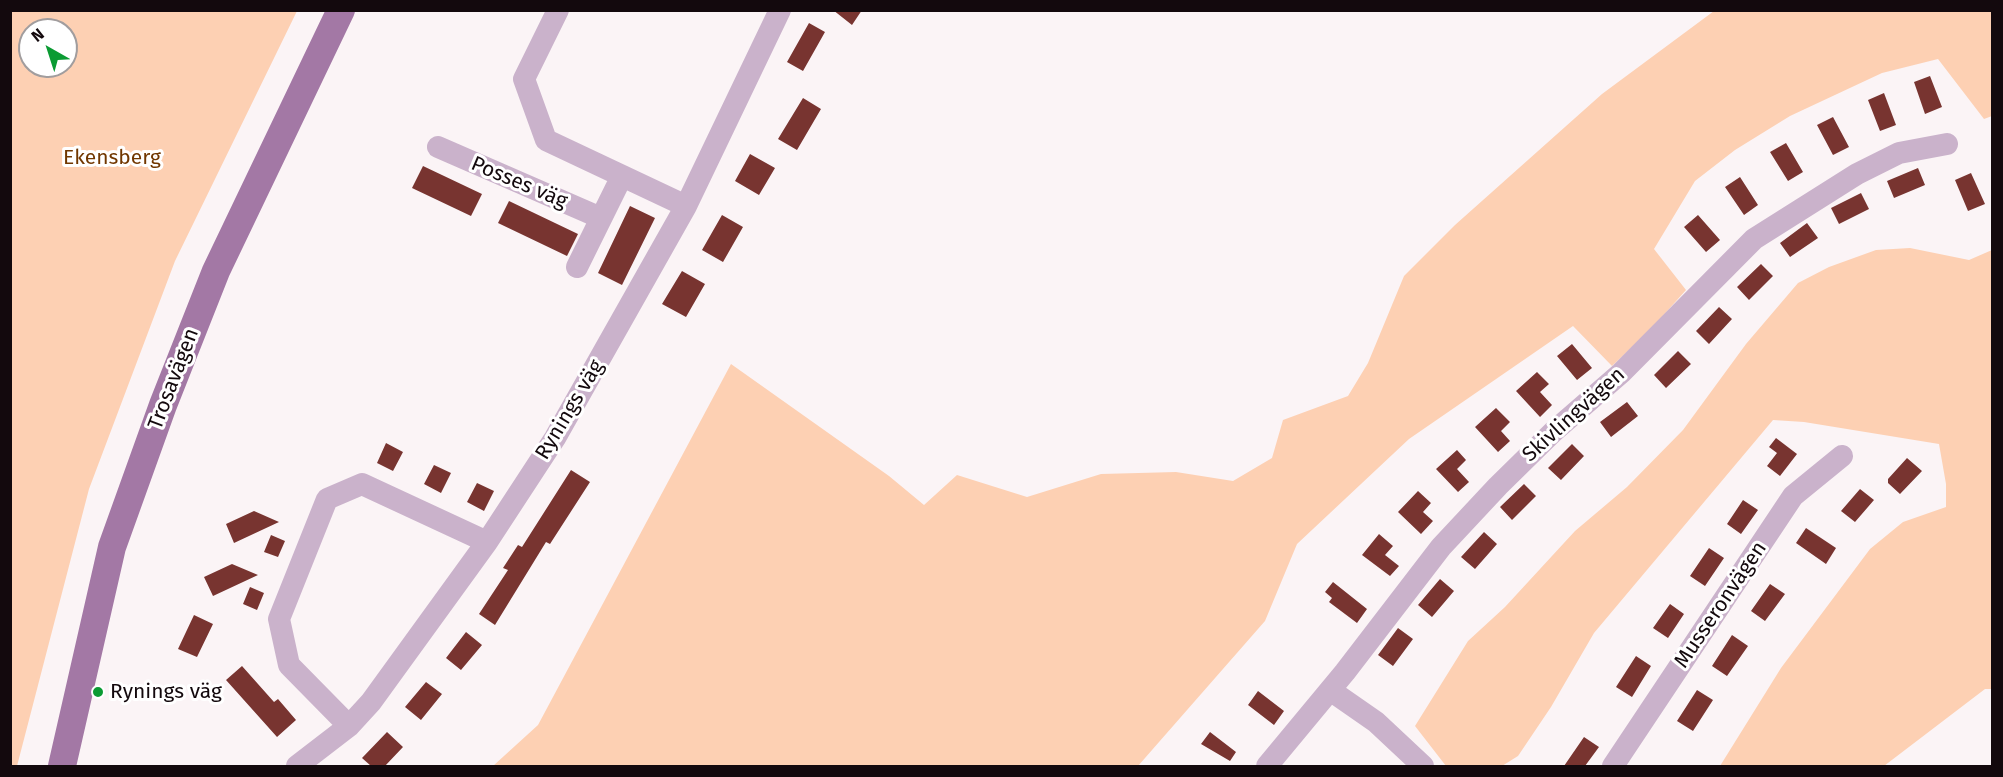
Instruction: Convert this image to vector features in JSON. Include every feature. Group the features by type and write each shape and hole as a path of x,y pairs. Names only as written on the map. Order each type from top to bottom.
{"main road":[{"name":"Trosavägen","path":"62,766 111,547 159,416 216,271 341,10"}],"street":[{"path":"558,10 524,80 546,140 686,206"},
{"name":"Rynings väg","path":"297,766 349,726 370,702 487,542 555,438 686,206 780,10"},
{"name":"Skivlingvägen","path":"1267,766 1330,690 1441,547 1497,486 1553,432 1622,373 1754,239 1857,174 1899,153 1947,144"},
{"name":"Posses väg","path":"438,147 601,218"},
{"path":"577,267 622,176"},
{"name":"Musseronvägen","path":"1613,766 1793,496 1842,456"},
{"path":"349,726 289,665 279,619 327,499 362,484 487,542"},
{"path":"1330,690 1376,722 1423,766"}],"green space":[{"name":"Ekensberg","path":"10,11 297,11 175,261 89,489 17,766 10,766"},
{"path":"1714,11 1992,11 1992,116 1984,119 1938,59 1882,73 1790,116 1735,150 1695,181 1654,249 1686,290 1652,328 1612,366 1573,326 1409,439 1297,544 1265,621 1138,766 493,766 538,725 731,364 889,476 924,505 957,475 1027,497 1101,474 1176,472 1233,481 1272,458 1283,420 1348,396 1368,363 1404,276 1455,225 1602,94"},
{"path":"1910,248 1969,260 1992,250 1992,689 1985,689 1884,766 1720,766 1781,668 1870,549 1903,522 1946,507 1946,484 1939,444 1804,422 1773,420 1594,633 1551,707 1518,756 1502,766 1446,766 1415,726 1468,641 1505,607 1575,531 1627,487 1683,430 1746,344 1798,283 1829,267 1876,250"}],"building":[{"path":"833,10 862,10 852,25"},
{"path":"809,23 825,32 803,71 787,62"},
{"path":"1930,76 1942,107 1925,114 1914,82"},
{"path":"1884,93 1896,125 1880,131 1868,100"},
{"path":"803,98 821,109 797,150 778,139"},
{"path":"1833,117 1849,147 1833,155 1817,125"},
{"path":"1786,143 1803,172 1788,181 1770,152"},
{"path":"750,154 775,168 759,195 735,181"},
{"path":"423,166 482,194 471,216 412,188"},
{"path":"1918,168 1925,185 1894,198 1887,181"},
{"path":"1971,173 1985,204 1968,211 1955,180"},
{"path":"1740,177 1758,205 1744,215 1725,187"},
{"path":"1861,193 1869,209 1839,224 1831,208"},
{"path":"509,201 578,234 567,256 498,223"},
{"path":"630,206 655,218 622,285 598,273"},
{"path":"722,215 743,227 723,262 702,250"},
{"path":"1698,215 1720,240 1706,252 1684,227"},
{"path":"1807,223 1818,238 1790,257 1780,243"},
{"path":"1761,264 1773,276 1749,300 1737,287"},
{"path":"682,271 705,284 686,317 662,304"},
{"path":"1719,307 1732,319 1709,344 1696,331"},
{"path":"1572,344 1592,368 1577,380 1557,356"},
{"path":"1678,351 1691,364 1666,388 1654,375"},
{"path":"1537,372 1549,384 1540,392 1552,405 1540,417 1516,391"},
{"path":"1627,402 1638,416 1611,437 1600,422"},
{"path":"1496,408 1510,422 1501,431 1510,441 1498,452 1475,427"},
{"path":"1776,438 1797,454 1780,476 1767,466 1777,453 1769,447"},
{"path":"386,443 403,452 393,471 377,463"},
{"path":"1572,444 1584,456 1561,480 1548,468"},
{"path":"1457,450 1466,460 1457,469 1469,482 1458,492 1436,469"},
{"path":"1907,458 1922,471 1900,494 1888,483 1888,479"},
{"path":"434,465 451,473 441,493 424,484"},
{"path":"571,470 590,482 550,544 546,542 495,625 479,614 508,570 503,568 518,545 522,547"},
{"path":"477,483 494,491 484,511 467,502"},
{"path":"1524,484 1536,496 1512,520 1500,507"},
{"path":"1860,489 1874,500 1855,522 1841,511"},
{"path":"1418,491 1431,503 1423,512 1433,521 1421,534 1398,512"},
{"path":"1743,500 1758,510 1741,534 1727,524"},
{"path":"254,511 279,522 234,543 226,524"},
{"path":"1806,528 1836,548 1826,564 1796,543"},
{"path":"1484,532 1497,544 1475,569 1461,557"},
{"path":"1379,534 1393,546 1385,555 1399,566 1390,576 1362,555"},
{"path":"271,535 285,541 278,557 264,552"},
{"path":"1709,548 1724,558 1705,586 1690,576"},
{"path":"232,564 258,575 213,596 204,577"},
{"path":"1440,579 1454,591 1432,617 1418,605"},
{"path":"1333,582 1367,609 1357,623 1329,602 1332,598 1325,592"},
{"path":"1770,584 1785,594 1765,621 1751,611"},
{"path":"250,587 264,593 257,610 243,604"},
{"path":"1670,604 1684,614 1668,638 1653,628"},
{"path":"194,615 213,624 197,657 178,649"},
{"path":"1398,628 1413,639 1393,666 1378,655"},
{"path":"466,632 482,645 461,670 446,658"},
{"path":"1732,635 1748,646 1727,676 1712,666"},
{"path":"1636,656 1651,666 1632,697 1616,687"},
{"path":"242,666 274,702 278,699 296,720 277,737 226,680"},
{"path":"426,682 442,694 421,720 405,707"},
{"path":"1697,690 1713,700 1693,731 1677,721"},
{"path":"1258,691 1284,711 1274,725 1248,705"},
{"path":"387,732 403,747 385,766 371,766 362,758"},
{"path":"1210,732 1236,752 1230,761 1201,744"},
{"path":"1584,737 1599,747 1585,766 1564,766"}],"place":[{"name":"Rynings väg","path":"98,692"}]}
